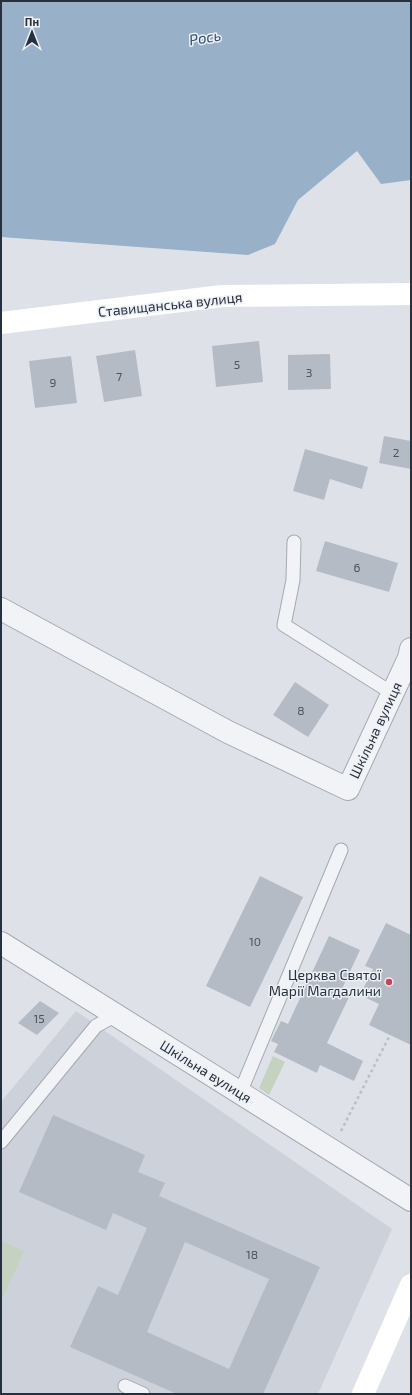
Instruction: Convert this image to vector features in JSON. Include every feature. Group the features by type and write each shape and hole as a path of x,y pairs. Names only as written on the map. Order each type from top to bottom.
{"street":[{"name":"Ставищанська вулиця","path":"1,323 222,296 411,294"},
{"name":"Шкільна вулиця","path":"1,609 228,732 348,789 409,658 411,650"},
{"name":"Шкільна вулиця","path":"1,943 411,1200"},
{"path":"363,1394 411,1285"}],"lane":[{"path":"294,542 293,580 284,625 392,693"},
{"path":"240,1093 341,850"},
{"path":"1,1142 96,1026 116,1015"},
{"path":"124,1386 143,1394"}],"path":[{"path":"331,1150 390,1035"}],"shaded area":[{"path":"76,1011 392,1229 318,1394 1,1394 1,1102"}],"green space":[{"path":"273,1056 285,1062 269,1095 259,1088"},
{"path":"1,1241 24,1251 1,1301"}],"water":[{"name":"Рось","path":"1,1 411,1 411,180 381,184 357,151 298,200 275,244 248,255 1,237"}],"building":[{"path":"259,341 263,382 216,387 212,346"},
{"path":"135,350 142,396 104,402 96,356"},
{"path":"330,354 331,389 288,390 288,355"},
{"path":"71,356 77,403 35,408 29,361"},
{"path":"384,436 411,441 411,469 379,463"},
{"path":"305,449 368,467 362,489 330,479 324,500 293,491"},
{"path":"325,541 398,563 389,592 316,571"},
{"path":"295,682 329,705 308,737 273,715"},
{"path":"260,876 303,897 250,1007 206,986"},
{"name":"Церква Святої Марії Магдалини","path":"386,923 411,935 411,1045 369,1025 379,1004 360,995 373,969 365,966"},
{"path":"329,936 360,950 341,991 350,995 327,1043 363,1061 354,1081 320,1065 317,1073 274,1052 278,1044 271,1041 281,1021 288,1024"},
{"path":"40,1001 59,1013 37,1035 18,1023"},
{"path":"53,1115 145,1155 138,1172 165,1183 159,1196 320,1267 263,1394 177,1394 70,1347 98,1286 118,1295 147,1228 113,1213 106,1230 19,1192","holes":["185,1242 269,1279 229,1369 147,1332"]}],"place":[{"name":"Церква Святої Марії Магдалини","path":"389,982"}]}
